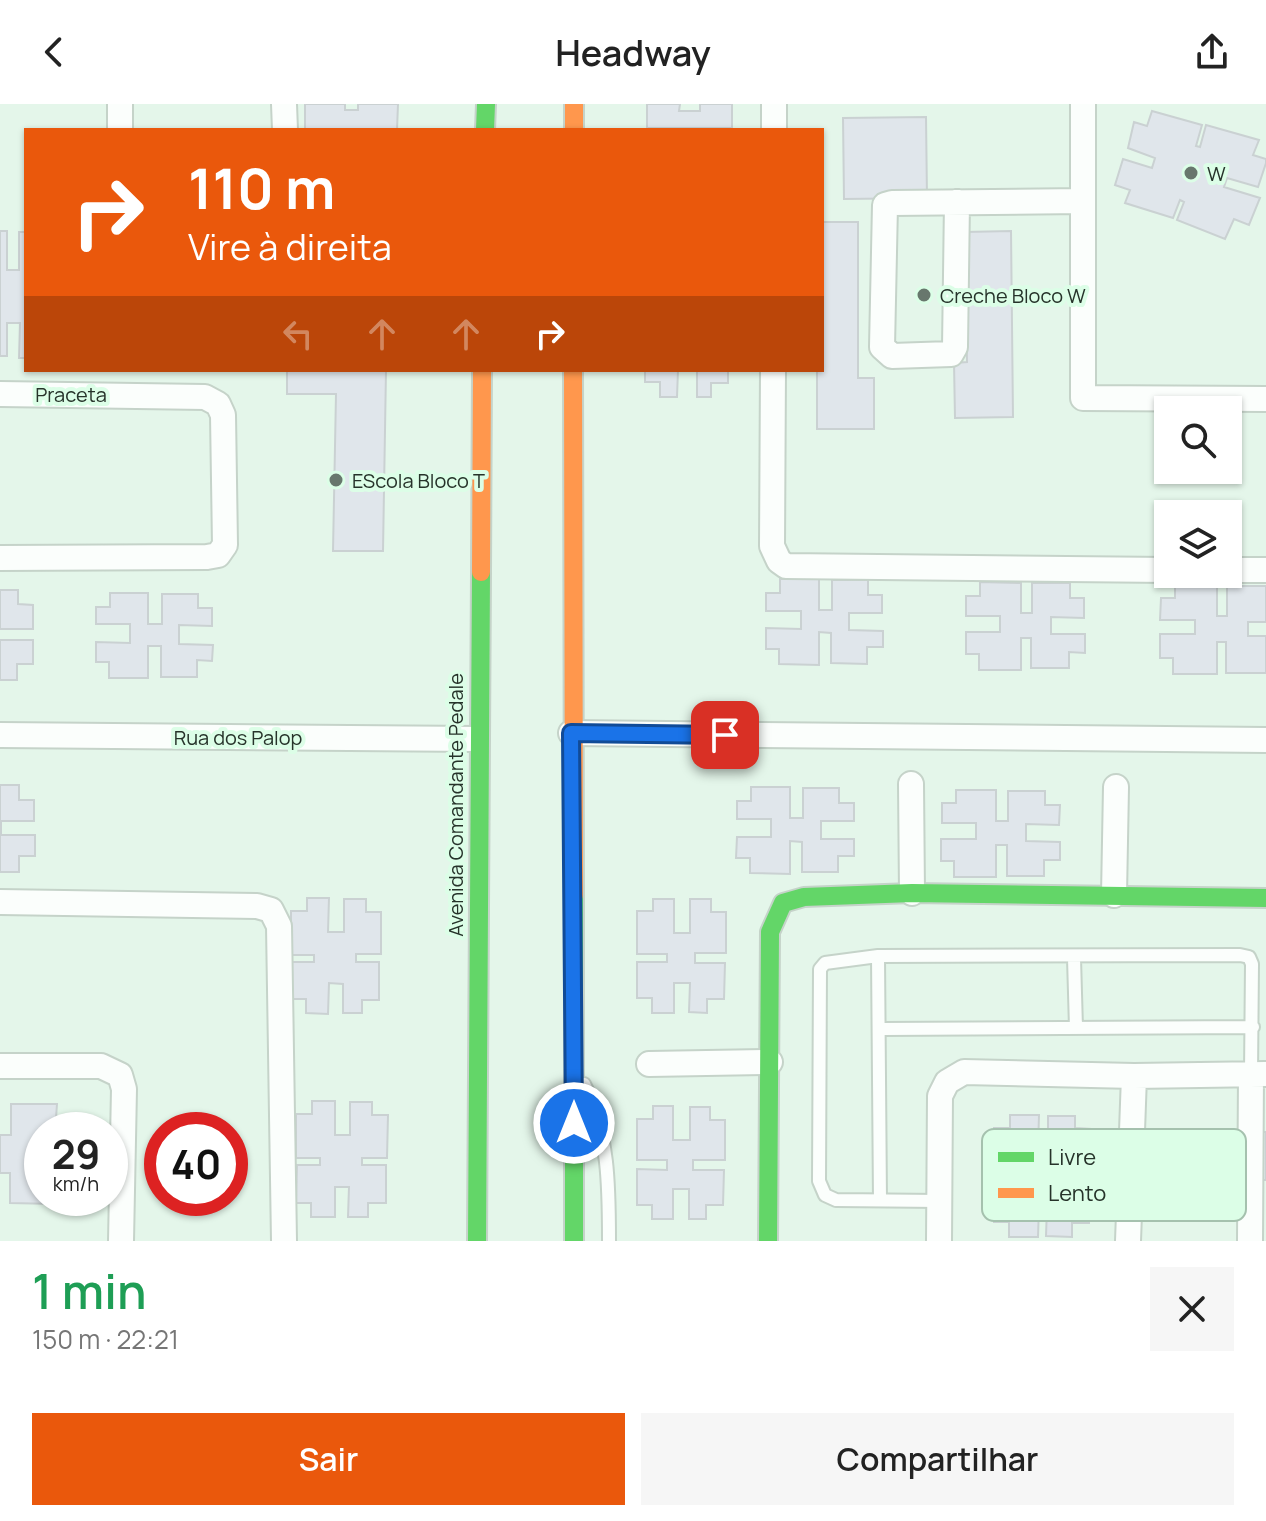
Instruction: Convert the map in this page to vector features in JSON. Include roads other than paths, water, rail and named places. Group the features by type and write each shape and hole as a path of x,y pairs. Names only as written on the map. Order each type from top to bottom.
{"street":[{"path":"120,104 120,128"},
{"path":"284,104 285,128"},
{"path":"485,128 486,104"},
{"path":"574,104 574,128"},
{"path":"774,104 774,128"},
{"path":"1083,104 1083,398 1266,399"},
{"path":"957,202 955,347 951,354 892,356 882,347 885,205 957,202 1083,201"},
{"name":"Avenida Comandante Pedale","path":"477,1241 477,739 482,372"},
{"path":"573,372 571,733 574,1241"},
{"path":"773,372 772,546 779,561 786,566 1154,570"},
{"name":"Praceta","path":"0,394 119,382 205,397 218,404 223,415 225,545 218,555 207,557 0,558"},
{"path":"1242,570 1266,570"},
{"path":"571,733 1266,740"},
{"name":"Rua dos Palop","path":"0,735 477,739"},
{"path":"911,784 912,893"},
{"path":"1114,895 1116,787"},
{"path":"768,1241 770,932 783,903 804,897 912,893 1266,898"},
{"path":"0,902 257,906 271,910 276,917 284,1241"},
{"path":"649,1064 770,1062"},
{"path":"0,1066 101,1066 120,1075 124,1089 121,1241"},
{"path":"939,1241 940,1096 947,1082 964,1072 1134,1076 1259,1074 1250,1241"},
{"path":"1132,1129 1134,1076"},
{"path":"1128,1241 1129,1221"}],"lane":[{"path":"878,956 882,1029 880,1200"},
{"path":"940,1201 836,1200 825,1195 819,1181 820,969 831,960 878,956 1249,957 1259,1074"},
{"path":"1074,958 1076,1028"},
{"path":"882,1029 1253,1027"},
{"path":"574,1064 593,1102 603,1140 609,1175 609,1241"}],"place":[{"name":"W","path":"1191,173"},
{"name":"Creche Bloco W","path":"924,295"},
{"name":"EScola Bloco T","path":"336,480"}]}
